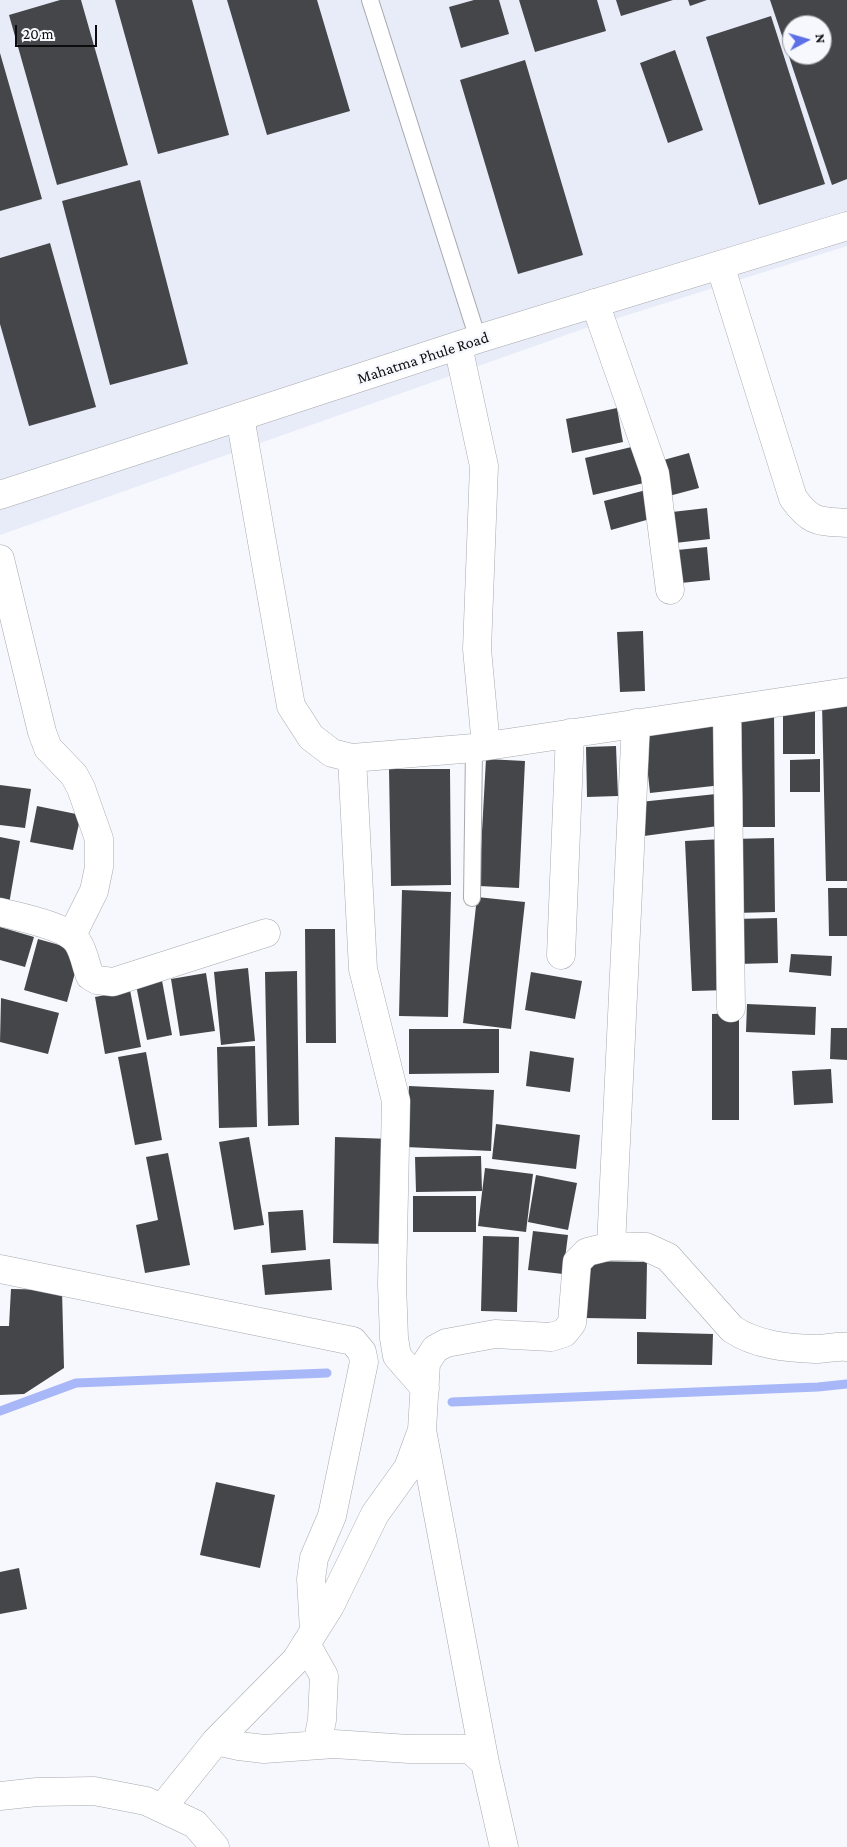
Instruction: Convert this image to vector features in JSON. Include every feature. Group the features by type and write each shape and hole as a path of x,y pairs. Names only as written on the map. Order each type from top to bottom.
{"street":[{"name":"Mahatma Phule Road","path":"0,496 468,343 847,226"},
{"path":"720,265 793,498 804,514 821,521 847,523"},
{"path":"595,303 655,474 670,590"},
{"path":"468,343 484,466 477,649 480,747"},
{"path":"240,417 291,706 311,737 332,753 352,758 480,747 847,692"},
{"path":"0,559 42,732 48,748 74,775 81,788 99,839 99,867 94,891 72,935"},
{"path":"727,710 732,1008"},
{"path":"611,1246 636,723"},
{"path":"561,955 570,733"},
{"path":"352,758 364,969 396,1101 392,1284 394,1338 397,1356 425,1388"},
{"path":"0,912 57,928 72,935 79,943 90,976 97,980 113,982 266,933"},
{"path":"504,1847 485,1764 422,1430 426,1363 435,1350 446,1343 495,1334 551,1337 564,1333 572,1323 577,1262 587,1252 611,1246 646,1247 668,1257 732,1329 744,1338 777,1345 816,1349 847,1347"},
{"path":"0,1269 353,1341 362,1352 364,1362 332,1516 314,1558 311,1579 310,1637 324,1676 322,1720 316,1745"},
{"path":"162,1808 216,1741 296,1660 330,1606 376,1514 408,1468 422,1430"},
{"path":"216,1741 264,1749 334,1744 409,1749 470,1749 485,1764"},
{"path":"0,1796 37,1792 94,1790 146,1801 195,1824 215,1847"}],"lane":[{"path":"370,0 468,343"},
{"path":"472,898 480,747"}],"shaded area":[{"path":"0,0 847,0 847,246 583,329 0,535"}],"building":[{"path":"60,0 81,0 128,165 57,185 9,15"},
{"path":"115,0 192,0 229,135 158,154"},
{"path":"227,0 317,0 350,111 267,135"},
{"path":"474,0 499,0 509,34 461,48 449,7"},
{"path":"519,0 597,0 606,31 535,52"},
{"path":"616,0 673,0 621,16"},
{"path":"688,0 707,0 690,6"},
{"path":"770,0 847,0 847,179 832,185 792,65 832,65 832,15 782,15 782,36"},
{"path":"771,16 782,50 782,65 787,65 825,184 759,205 706,37"},
{"path":"675,50 703,130 668,143 640,63"},
{"path":"0,53 42,199 0,211"},
{"path":"525,60 583,255 518,274 460,80"},
{"path":"140,180 188,364 110,385 62,201"},
{"path":"50,243 96,407 29,426 0,324 0,258"},
{"path":"617,408 623,442 572,453 566,419"},
{"path":"640,445 648,482 593,495 585,458"},
{"path":"689,453 699,488 669,496 660,461"},
{"path":"650,489 657,517 611,530 604,501"},
{"path":"707,508 710,539 675,543 672,512"},
{"path":"707,547 710,580 671,584 667,551"},
{"path":"643,631 645,691 620,692 617,632"},
{"path":"847,702 847,881 826,881 822,703"},
{"path":"783,703 815,703 815,754 783,754"},
{"path":"741,712 774,712 775,827 743,827"},
{"path":"718,720 722,785 650,793 643,728"},
{"path":"616,746 618,796 587,797 586,747"},
{"path":"486,759 525,761 519,888 479,886"},
{"path":"820,759 820,792 790,792 790,760"},
{"path":"389,769 450,769 451,885 391,886"},
{"path":"0,785 31,789 25,828 0,825"},
{"path":"716,794 718,826 644,836 640,802"},
{"path":"37,806 81,815 73,850 30,842"},
{"path":"0,837 20,841 9,904 0,902"},
{"path":"774,838 775,912 734,913 733,839"},
{"path":"723,839 729,990 692,991 685,841"},
{"path":"828,888 847,888 847,936 829,936"},
{"path":"402,890 451,892 448,1017 399,1016"},
{"path":"477,897 525,902 511,1029 463,1023"},
{"path":"777,918 778,963 736,964 735,919"},
{"path":"0,927 34,937 25,967 0,960"},
{"path":"305,929 335,929 336,1043 306,1043"},
{"path":"38,939 81,951 67,1002 24,990"},
{"path":"791,954 832,956 831,976 789,972"},
{"path":"248,968 255,1041 221,1045 214,972"},
{"path":"297,971 299,1125 268,1126 265,972"},
{"path":"531,972 582,981 575,1019 525,1010"},
{"path":"206,973 215,1031 180,1036 171,979"},
{"path":"161,975 172,1035 147,1040 135,980"},
{"path":"130,990 141,1047 105,1054 95,997"},
{"path":"1,998 59,1013 48,1054 0,1042"},
{"path":"747,1004 816,1007 815,1035 746,1032"},
{"path":"739,1013 739,1120 712,1120 712,1014"},
{"path":"831,1028 847,1028 847,1060 830,1059"},
{"path":"409,1029 499,1029 499,1073 409,1074"},
{"path":"255,1046 257,1127 219,1128 217,1047"},
{"path":"530,1051 574,1058 570,1092 526,1086"},
{"path":"146,1052 162,1140 135,1145 118,1057"},
{"path":"831,1069 833,1103 794,1105 792,1071"},
{"path":"409,1086 494,1090 491,1151 406,1147"},
{"path":"496,1124 580,1135 576,1169 492,1159"},
{"path":"249,1137 264,1225 234,1230 219,1142"},
{"path":"335,1137 391,1139 390,1244 333,1243"},
{"path":"168,1153 190,1265 145,1273 136,1225 158,1220 146,1157"},
{"path":"481,1156 482,1191 416,1192 415,1157"},
{"path":"485,1168 533,1174 526,1232 478,1226"},
{"path":"536,1175 577,1183 568,1230 528,1222"},
{"path":"413,1196 476,1196 476,1232 413,1232"},
{"path":"303,1210 306,1250 271,1253 268,1212"},
{"path":"533,1231 568,1235 563,1274 528,1270"},
{"path":"483,1236 519,1237 517,1312 481,1311"},
{"path":"330,1259 332,1290 265,1295 262,1265"},
{"path":"585,1261 647,1262 646,1319 584,1318"},
{"path":"11,1289 62,1290 64,1368 24,1394 0,1395 0,1326 9,1326"},
{"path":"637,1332 713,1334 712,1365 637,1364"},
{"path":"216,1482 275,1495 260,1568 200,1555"},
{"path":"19,1568 27,1609 0,1614 0,1572"}],"waterway":[{"path":"0,1411 76,1383 327,1373"},
{"path":"452,1402 818,1387 847,1384"}]}
